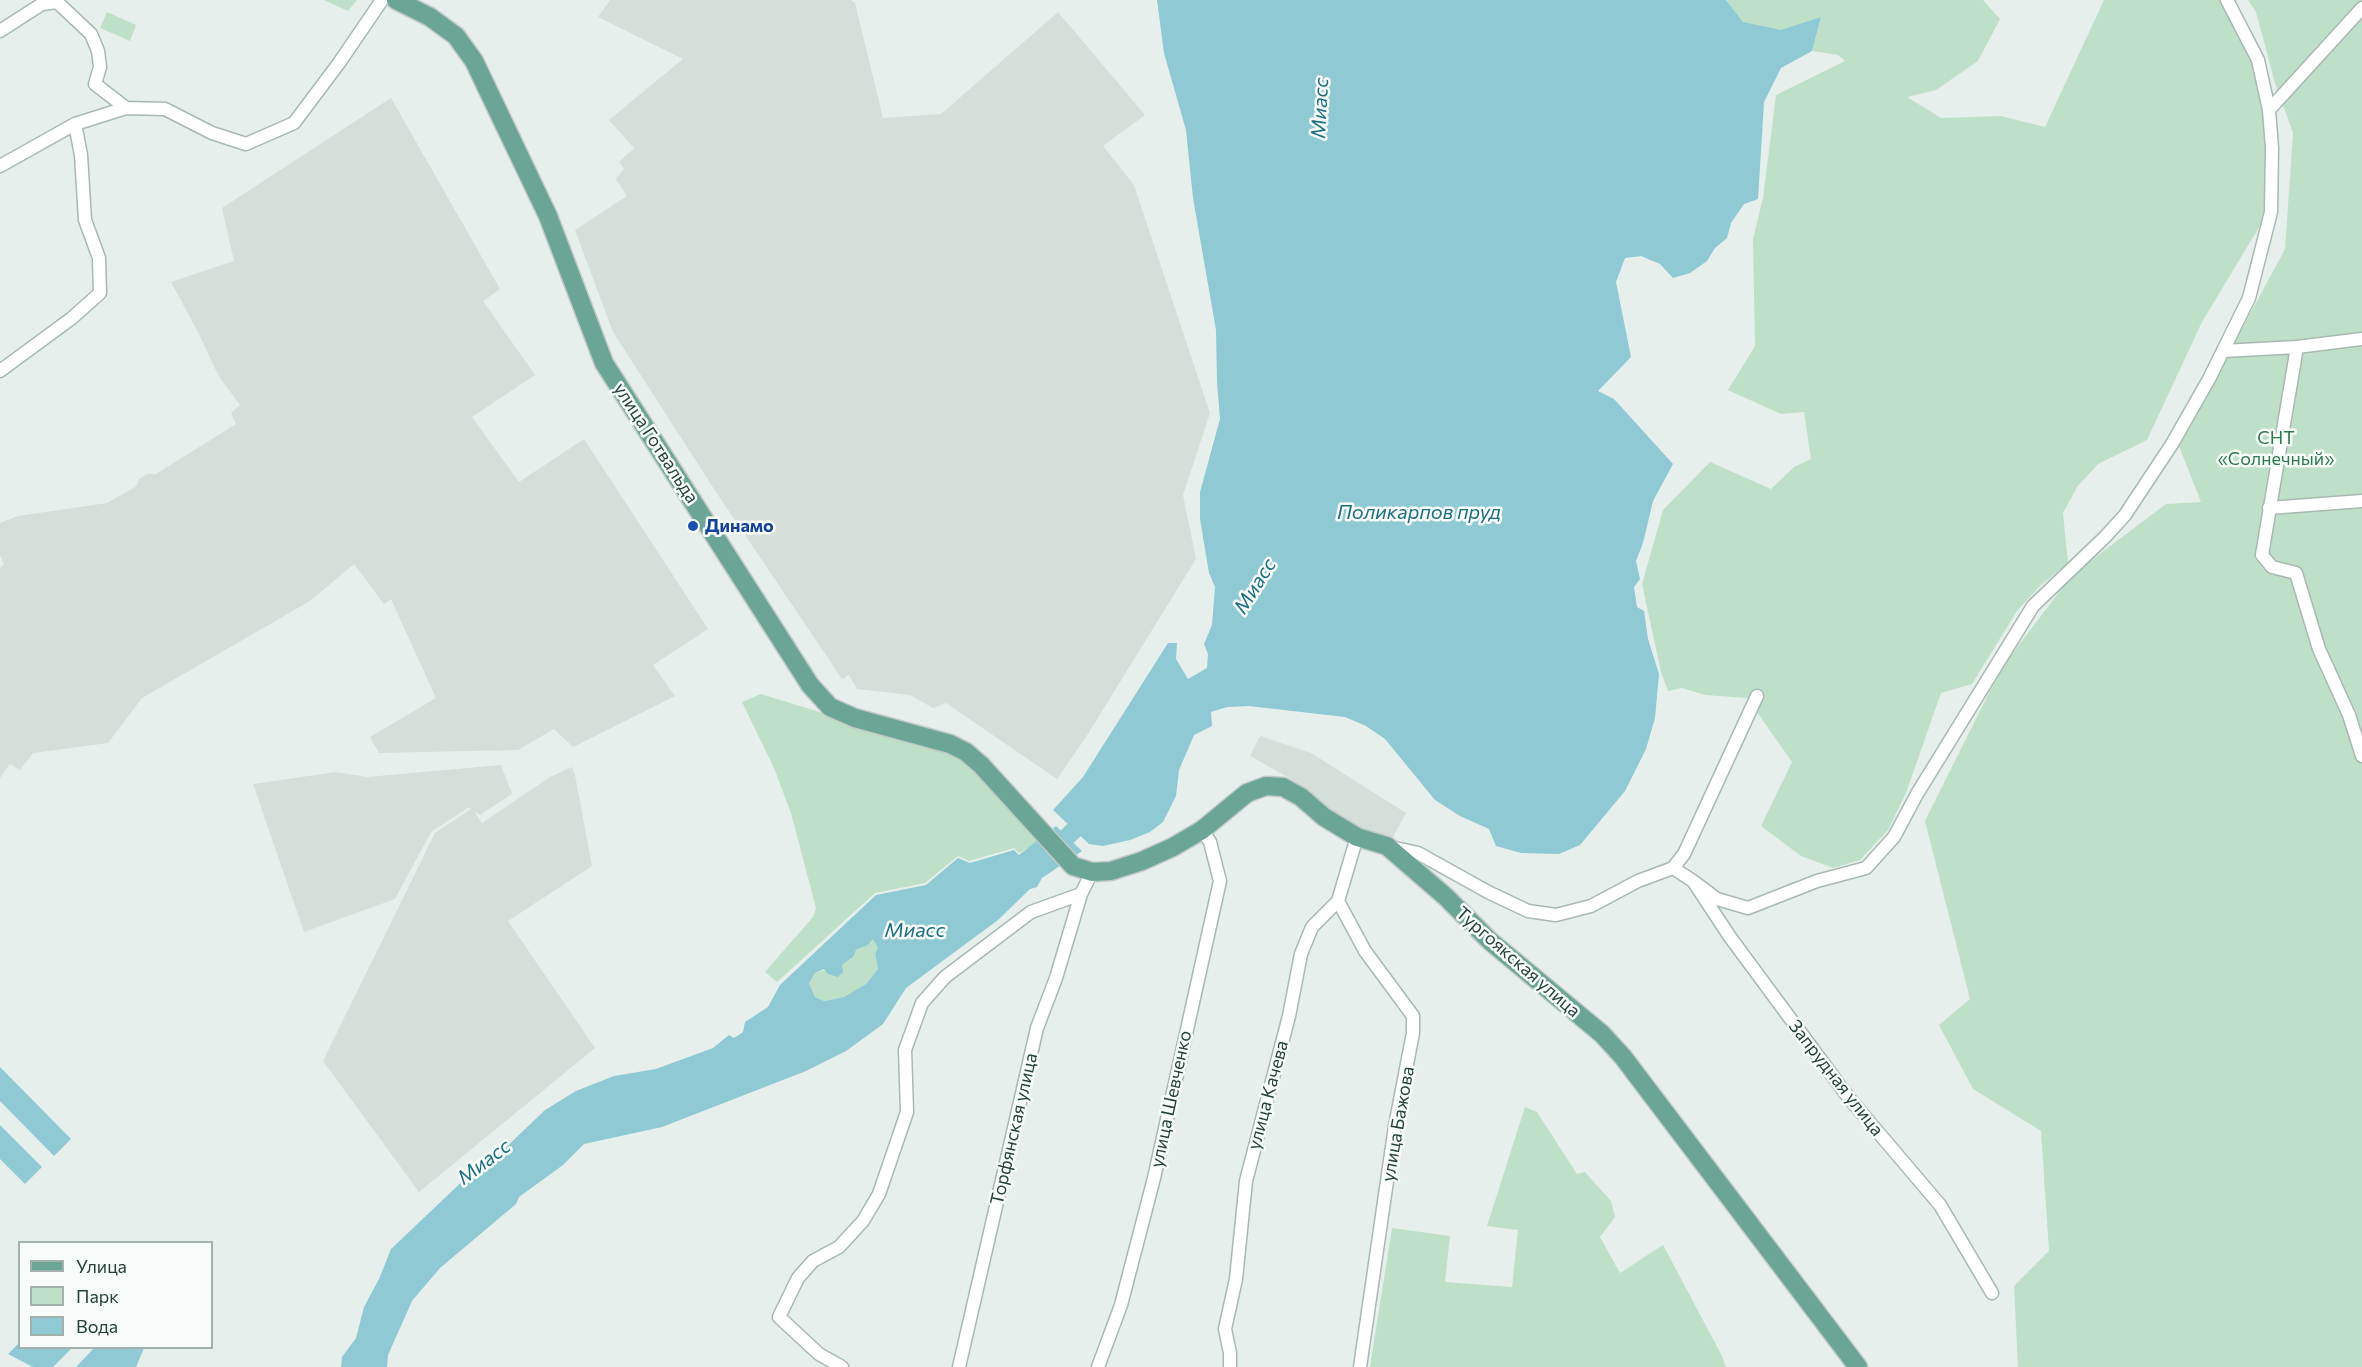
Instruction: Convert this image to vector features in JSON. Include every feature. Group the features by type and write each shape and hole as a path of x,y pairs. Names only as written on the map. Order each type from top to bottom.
{"main road":[{"name":"улица Готвальда","path":"396,0 430,16 456,36 474,61 548,216 604,363 810,685 830,707 855,718 950,744 966,752 981,765 1073,866"},
{"name":"Тургоякская улица","path":"1073,866 1092,872 1111,872 1142,861 1202,830 1246,793 1266,786 1283,787 1301,797 1324,817 1357,837 1387,846 1446,897 1490,941 1602,1034 1623,1057 1858,1367"}],"street":[{"path":"0,166 75,124 126,108 165,109 212,133 246,144 294,123 336,68 382,0"},
{"path":"1693,881 1717,899 1748,908 1817,881 1866,868 1894,837 1917,794 2033,606 2126,515 2172,444 2249,298 2271,212 2272,148 2269,110 2258,60 2227,0"},
{"path":"0,31 42,3 57,2 91,34 98,51 100,66 95,84 126,108"},
{"path":"2269,110 2362,8"},
{"path":"0,371 72,318 100,293 99,258 85,220 81,155 75,124"},
{"path":"2223,351 2297,347 2362,339"},
{"path":"2297,347 2262,555 2272,567 2296,573 2319,649 2349,715 2362,756"},
{"path":"2269,508 2362,501"},
{"path":"1387,846 1418,853 1488,892 1528,911 1556,915 1591,906 1638,881 1673,868 1684,854 1757,696"},
{"name":"улица Шевченко","path":"1098,1367 1121,1305 1154,1178 1220,881 1210,842 1202,830"},
{"name":"улица Качева","path":"1230,1367 1230,1353 1225,1329 1236,1279 1246,1181 1289,1016 1301,954 1312,927 1338,901 1357,837"},
{"name":"Запрудная улица","path":"1673,868 1693,881 1730,937 1849,1098 1940,1206 1992,1293"},
{"name":"Торфянская улица","path":"959,1367 1038,1028 1056,978 1081,894 1092,872"},
{"path":"842,1367 819,1354 779,1317 798,1278 813,1261 839,1247 864,1221 879,1194 907,1112 905,1050 921,1003 945,977 1032,912 1081,894"},
{"name":"улица Бажова","path":"1338,901 1365,951 1413,1016 1413,1033 1395,1126 1360,1367"}],"shaded area":[{"path":"610,0 851,0 855,3 883,118 941,114 1058,12 1145,115 1103,146 1134,185 1210,413 1183,495 1196,559 1086,737 1057,779 946,703 933,708 910,695 857,689 849,675 842,679 714,489 613,332 575,230 627,196 616,179 624,169 619,162 634,148 609,120 683,59 598,17"},
{"path":"391,98 500,289 483,301 535,375 472,417 519,482 584,439 708,629 653,665 675,696 573,747 554,729 518,750 379,753 370,737 436,698 391,599 384,604 354,564 310,601 142,698 108,743 33,753 20,770 10,764 0,778 0,568 4,564 0,555 0,523 18,516 107,503 137,486 139,479 147,474 156,474 236,424 231,413 240,405 218,375 171,282 234,261 222,208"},
{"path":"1260,736 1311,753 1406,813 1393,837 1360,834 1336,818 1300,784 1250,756"},
{"path":"501,765 512,794 480,815 474,811 482,823 550,777 572,767 575,775 592,866 508,921 595,1048 419,1192 323,1061 435,833 471,809 469,807 431,832 395,899 304,932 253,784 336,772 367,777"}],"green space":[{"path":"324,0 357,0 348,11"},
{"path":"1726,0 1983,0 2000,19 1978,61 1936,90 1907,97 1941,118 2001,116 2045,127 2104,0 2228,0 2249,42 2275,153 2267,214 2202,322 2147,440 2098,464 2077,487 2063,513 2068,563 2041,585 2017,611 1972,684 1941,693 1906,793 1888,830 1860,860 1833,868 1801,856 1761,826 1792,762 1747,698 1705,695 1682,688 1668,691 1661,672 1642,584 1663,510 1710,462 1771,489 1794,467 1811,459 1804,412 1781,414 1728,390 1755,346 1753,239 1763,198 1776,95 1845,61 1838,55 1812,51 1821,17 1781,31 1743,22"},
{"name":"СНТ «Солнечный»","path":"2248,0 2362,0 2362,1367 2018,1367 2014,1286 2049,1251 2041,1131 1973,1089 1939,1025 1970,999 1925,821 2002,667 2073,574 2166,504 2201,502 2179,446 2285,249 2293,133 2275,83 2256,12"},
{"path":"107,12 136,25 130,41 100,28"},
{"path":"761,694 962,756 1040,842 1019,853 1014,848 969,861 958,856 925,883 875,893 777,982 765,972 813,917 816,908 791,813 774,768 742,702"},
{"path":"873,938 878,948 875,954 878,969 866,984 844,997 824,1001 815,997 809,983 815,973 842,965 854,956 856,950 868,945"},
{"path":"1525,1107 1537,1112 1577,1174 1585,1172 1611,1201 1615,1217 1600,1237 1620,1273 1663,1245 1726,1367 1370,1367 1392,1228 1450,1236 1445,1282 1512,1287 1518,1230 1487,1226"}],"water":[{"name":"Поликарпов пруд","path":"1157,0 1726,0 1743,22 1781,30 1821,17 1812,51 1781,68 1764,102 1758,199 1744,204 1731,223 1727,238 1715,248 1707,261 1690,273 1673,278 1660,264 1641,256 1625,258 1616,282 1631,357 1598,391 1614,399 1673,464 1653,501 1643,543 1636,561 1640,579 1634,587 1637,607 1644,611 1648,639 1659,674 1655,718 1646,749 1625,791 1580,845 1559,854 1521,853 1496,846 1489,829 1460,816 1435,800 1385,739 1366,726 1345,717 1249,706 1227,707 1211,712 1212,726 1194,735 1179,770 1176,796 1163,822 1150,832 1130,840 1103,846 1089,844 1053,810 1083,777 1168,643 1177,643 1176,659 1188,679 1207,668 1208,654 1204,644 1212,625 1215,587 1209,573 1200,519 1200,492 1220,419 1216,330 1193,198 1186,130 1164,53"},
{"name":"Миасс","path":"1056,826 1082,851 1042,878 1037,887 1030,889 998,920 906,988 883,1024 846,1051 806,1071 662,1127 584,1144 563,1165 519,1197 516,1204 440,1268 412,1301 388,1355 387,1367 341,1367 342,1357 356,1338 364,1307 391,1249 469,1175 486,1161 498,1155 545,1110 576,1091 614,1076 656,1069 713,1048 729,1035 734,1038 743,1032 745,1022 768,1007 780,985 876,895 926,885 958,858 970,863 1014,850 1019,855","holes":["873,939 878,948 875,954 878,969 866,984 844,997 824,1001 815,997 809,983 815,973 824,969 828,974 838,977 843,972 842,965 854,956 856,950 868,945"]},
{"path":"0,1067 71,1139 54,1156 0,1101"},
{"path":"0,1125 42,1167 25,1184 0,1159"},
{"path":"18,1344 18,1349 71,1349 53,1367 33,1367 8,1354"},
{"path":"93,1349 144,1349 136,1367 76,1367"}],"waterway":[{"name":"Миасс","path":"1049,854 1092,813"}],"place":[{"name":"Динамо","path":"693,526"}]}
